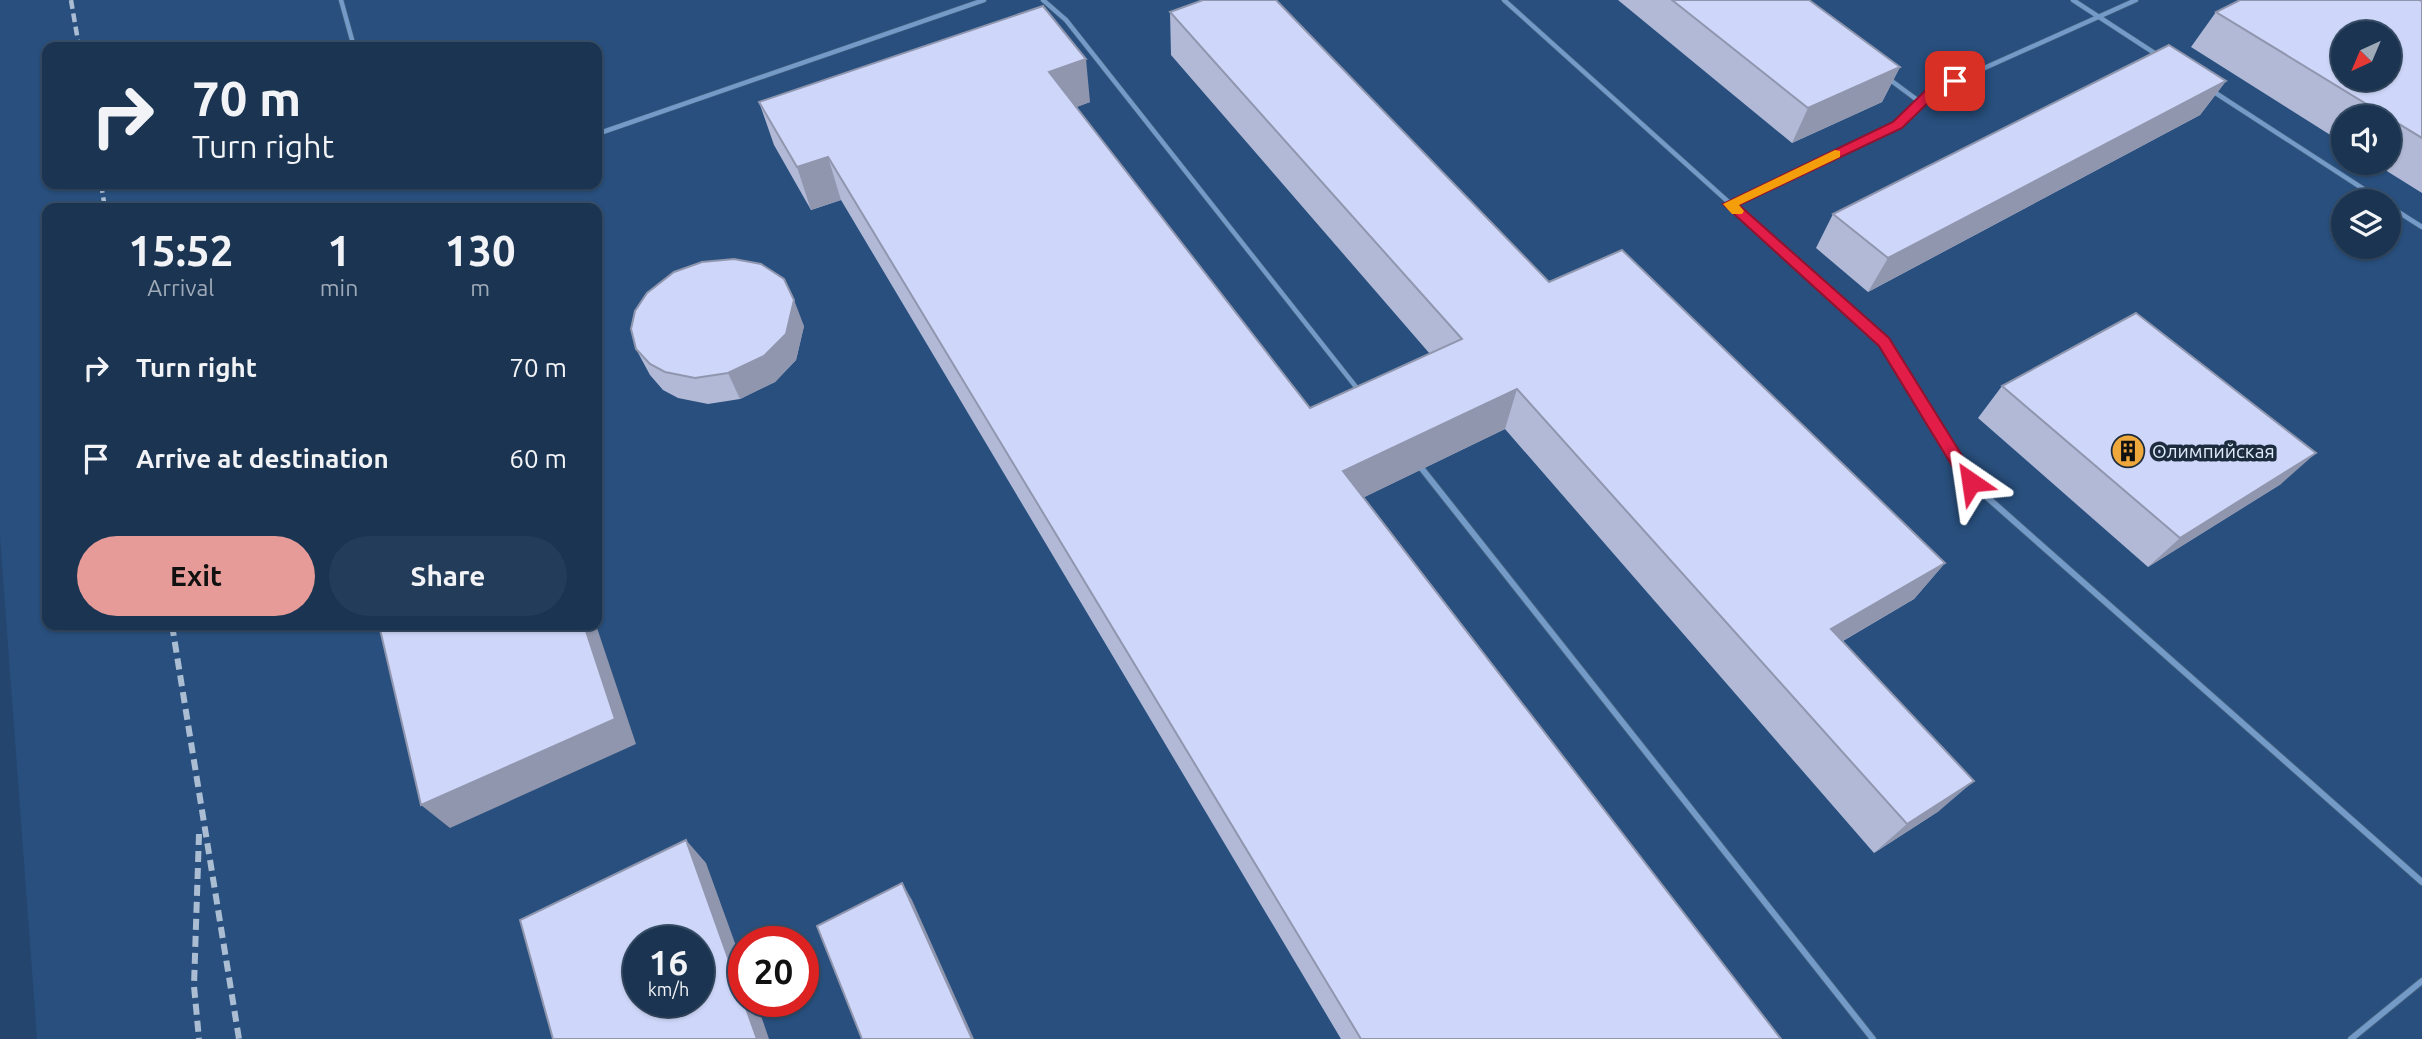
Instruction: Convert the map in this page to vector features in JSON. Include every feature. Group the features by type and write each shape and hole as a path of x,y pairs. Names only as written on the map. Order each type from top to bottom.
{"lane":[{"path":"341,0 353,42"},
{"path":"602,132 984,0"},
{"path":"1043,0 1066,20 1363,394"},
{"path":"1504,0 1884,342 1971,482 2422,882"},
{"path":"2073,0 2167,61"},
{"path":"1730,204 1897,125 1931,92 2136,0"},
{"path":"1879,71 1920,102"},
{"path":"2201,83 2364,189"},
{"path":"2401,214 2422,227"},
{"path":"1412,456 1873,1039"},
{"path":"2351,1039 2422,981"}],"shaded area":[{"path":"0,0 2422,0 2422,1039 37,1039 0,536"}],"building":[{"path":"1203,0 1276,0 1549,282 1622,250 1945,563 1831,629 1974,781 1907,824 1517,389 1343,471 1781,1039 1361,1039 828,157 797,167 759,102 1043,6 1086,59 1049,72 1310,408 1462,339 1170,12"},
{"path":"1672,0 1809,0 1900,67 1808,108"},
{"path":"2240,0 2422,1 2422,138 2401,125 2401,105 2368,105 2345,91 2401,91 2401,21 2331,21 2331,82 2216,12"},
{"path":"2169,45 2226,81 1888,258 1833,214"},
{"path":"734,259 761,264 784,279 794,300 786,334 764,356 728,373 695,378 665,372 650,364 636,349 631,329 635,311 647,293 674,272 702,262"},
{"name":"Олимпийская","path":"2136,313 2316,453 2180,538 2002,386"},
{"path":"380,630 586,630 615,719 421,805"},
{"path":"686,840 728,958 728,1017 749,1017 757,1039 553,1039 520,920"},
{"path":"902,883 972,1039 862,1039 817,926"}],"railway":[{"path":"71,0 78,42"},
{"path":"102,189 104,203"},
{"path":"173,630 239,1039"},
{"path":"199,834 194,986 199,1039"}],"slow traffic":[{"path":"1737,211 1730,204 1835,154"}],"place":[{"name":"Олимпийская","path":"2128,451"}],"route":[{"path":"1955,81 1931,92 1897,125 1730,204 1884,342 1971,482"}]}
